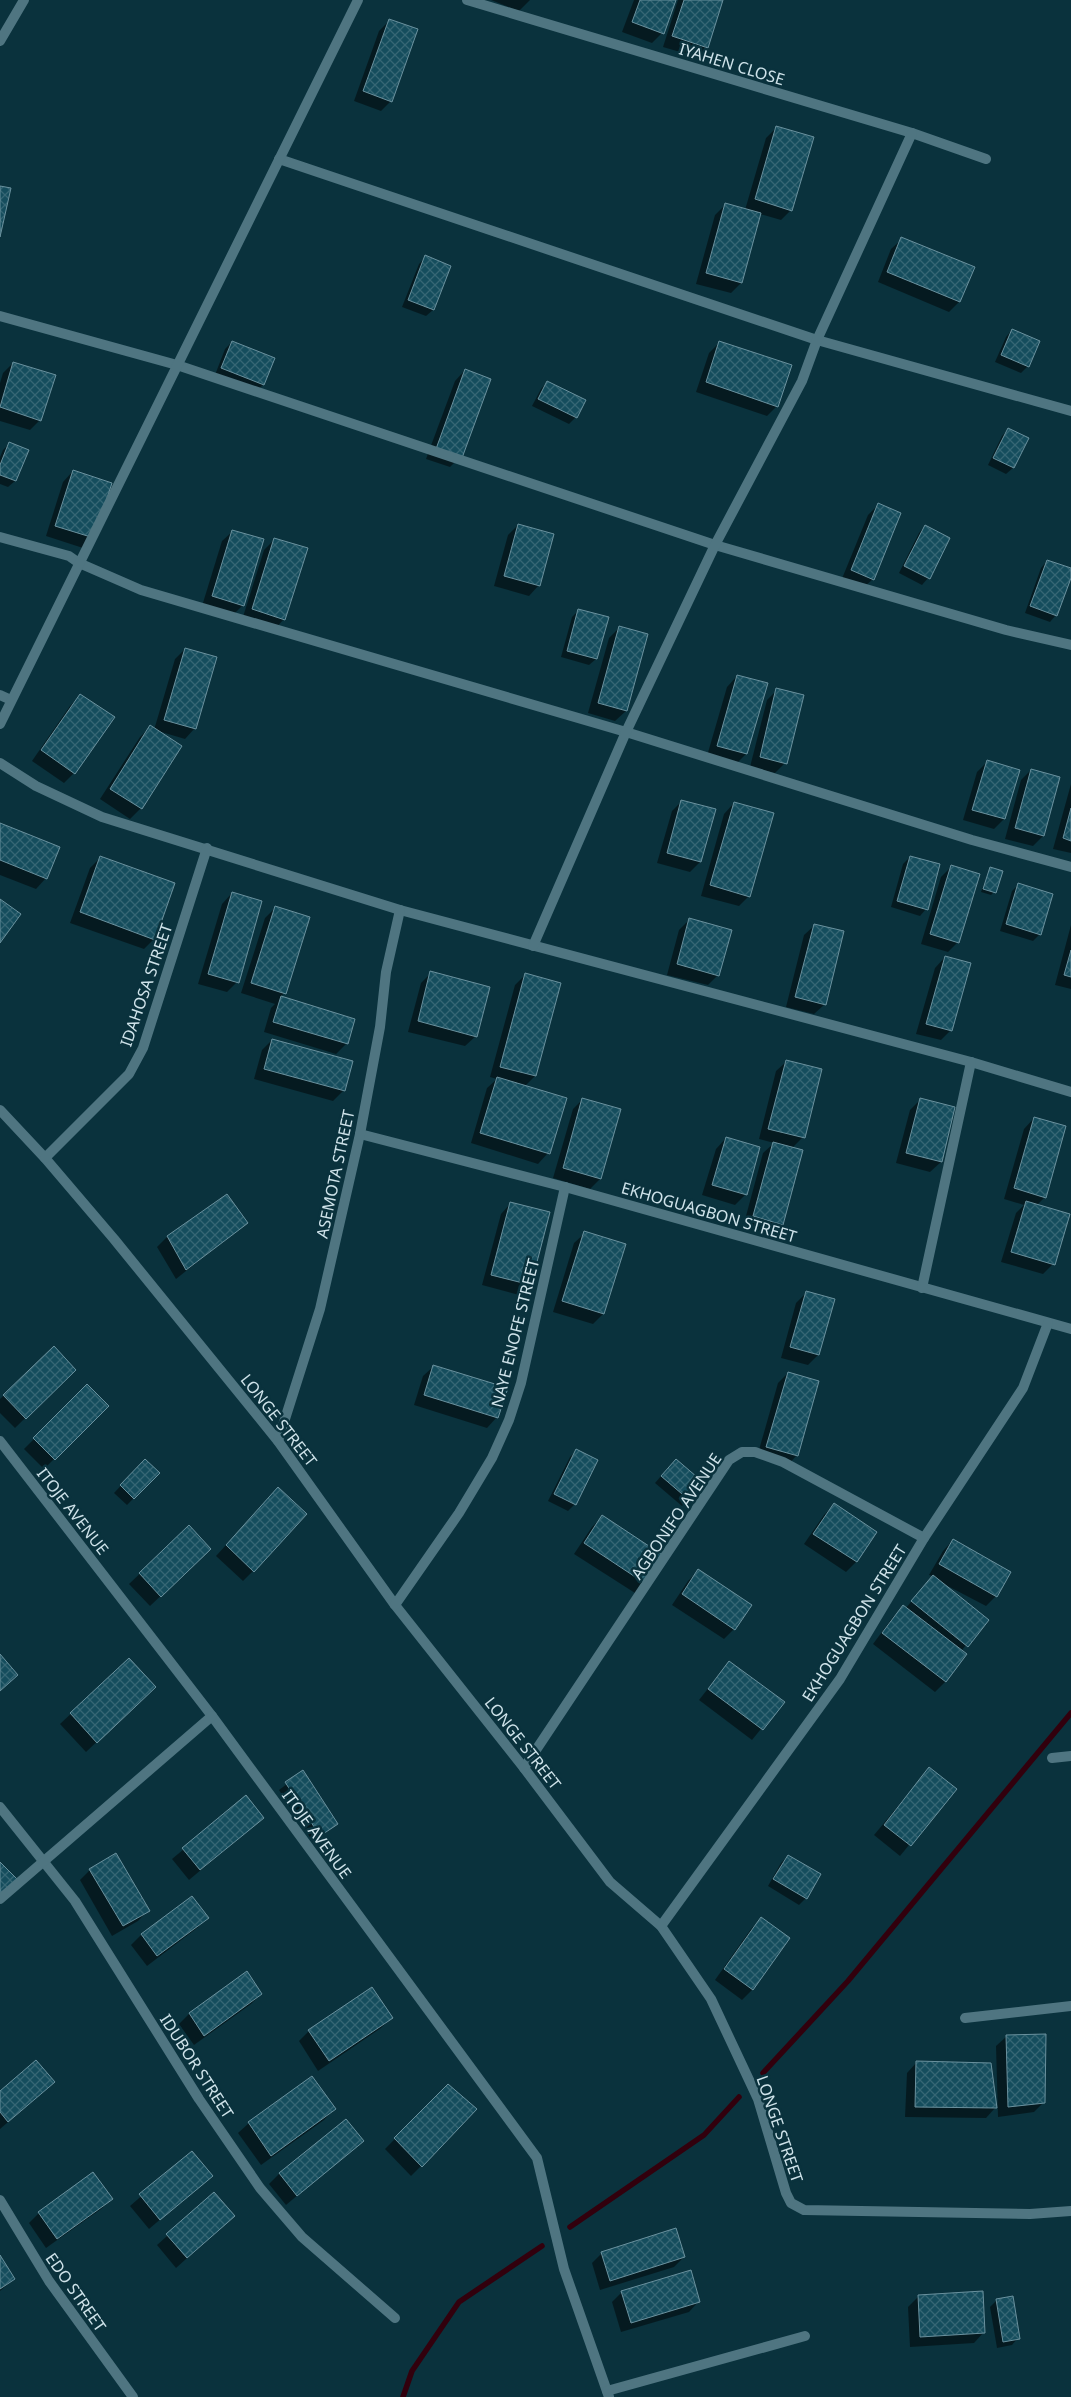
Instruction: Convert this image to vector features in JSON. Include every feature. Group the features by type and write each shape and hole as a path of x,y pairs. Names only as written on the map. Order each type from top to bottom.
{"street":[{"path":"0,41 24,0"},
{"path":"0,724 358,0"},
{"name":"IYAHEN CLOSE","path":"467,0 912,133 986,159"},
{"path":"533,946 626,732 715,545 802,381 817,340 912,133"},
{"path":"279,159 817,340 1071,411"},
{"path":"0,316 177,365 715,545 1006,630 1071,645"},
{"path":"0,537 69,556 79,564 141,590 626,732 972,840 1071,867"},
{"path":"0,695 11,700"},
{"path":"0,763 36,786 102,817 207,848 400,910 971,1062 1071,1092"},
{"name":"IDAHOSA STREET","path":"45,1158 129,1074 143,1048 207,848"},
{"name":"ASEMOTA STREET","path":"278,1441 320,1309 360,1134 380,1027 386,972 400,910"},
{"path":"922,1288 971,1062"},
{"name":"LONGE STREET","path":"0,1110 45,1158 278,1441 395,1605 524,1768 610,1882 661,1926 711,1999 758,2099 786,2193 792,2203 804,2210 1030,2214 1071,2211"},
{"name":"EKHOGUAGBON STREET","path":"360,1134 565,1187 1071,1329"},
{"name":"NAYE ENOFE STREET","path":"395,1605 459,1513 492,1458 509,1420 521,1383 565,1187"},
{"name":"EKHOGUAGBON STREET","path":"661,1926 840,1679 924,1538 1023,1388 1048,1323"},
{"name":"ITOJE AVENUE","path":"0,1441 212,1716 537,2158 564,2269 608,2394"},
{"name":"AGBONIFO AVENUE","path":"524,1768 729,1460 742,1452 755,1452 783,1462 924,1538"},
{"path":"0,1899 212,1716"},
{"path":"1052,1758 1071,1756"},
{"name":"IDUBOR STREET","path":"0,1808 75,1901 199,2099 260,2188 302,2237 394,2318"},
{"path":"965,2018 1071,2006"},
{"name":"EDO STREET","path":"0,2200 48,2281 134,2397"},
{"path":"608,2394 805,2336"}],"building":[{"path":"640,0 676,0 664,34 632,22"},
{"path":"684,0 723,0 708,48 672,36"},
{"path":"389,19 418,29 392,102 363,91"},
{"path":"776,126 814,137 792,211 755,199"},
{"path":"0,186 11,188 0,237"},
{"path":"725,203 761,213 742,283 706,273"},
{"path":"901,237 975,267 960,302 887,272"},
{"path":"425,255 451,266 434,310 408,300"},
{"path":"1012,329 1040,341 1029,367 1001,355"},
{"path":"232,341 275,358 264,385 221,368"},
{"path":"719,341 792,365 778,407 706,382"},
{"path":"13,362 56,375 41,421 0,407"},
{"path":"465,369 491,379 462,458 436,449"},
{"path":"547,381 586,400 577,418 538,399"},
{"path":"1008,428 1029,438 1014,468 993,458"},
{"path":"9,442 29,450 16,481 0,475 0,465"},
{"path":"73,470 112,483 94,538 55,526"},
{"path":"878,503 901,513 874,580 851,570"},
{"path":"518,524 554,534 540,586 504,576"},
{"path":"925,525 950,538 930,579 904,566"},
{"path":"232,530 264,539 244,606 212,596"},
{"path":"274,538 308,548 285,620 252,609"},
{"path":"1047,560 1071,568 1071,578 1057,616 1030,606"},
{"path":"578,609 609,617 597,659 567,651"},
{"path":"619,626 648,634 627,711 598,703"},
{"path":"185,648 217,657 196,729 164,720"},
{"path":"737,675 768,683 747,754 717,746"},
{"path":"776,688 804,695 787,764 760,757"},
{"path":"80,694 115,717 75,774 41,750"},
{"path":"150,725 182,746 142,809 110,789"},
{"path":"987,760 1020,770 1005,819 972,810"},
{"path":"1031,769 1060,777 1044,836 1015,828"},
{"path":"681,800 716,809 701,862 667,853"},
{"path":"734,802 774,813 750,897 710,885"},
{"path":"1071,808 1071,841 1063,838"},
{"path":"0,823 60,847 47,879 0,860"},
{"path":"100,856 175,883 155,940 80,912"},
{"path":"910,856 940,864 928,910 897,901"},
{"path":"951,865 980,874 959,943 930,934"},
{"path":"990,867 1003,871 996,893 983,889"},
{"path":"1018,883 1053,894 1041,935 1006,924"},
{"path":"232,892 262,901 239,983 208,974"},
{"path":"0,899 21,914 0,943"},
{"path":"275,906 310,917 286,994 251,983"},
{"path":"689,918 732,930 719,976 677,964"},
{"path":"814,924 844,931 826,1005 795,997"},
{"path":"1071,950 1071,977 1064,975"},
{"path":"945,956 971,963 952,1031 926,1024"},
{"path":"430,971 490,987 477,1037 418,1021"},
{"path":"525,973 561,983 536,1076 500,1067"},
{"path":"281,996 355,1019 348,1044 273,1022"},
{"path":"272,1039 353,1061 345,1091 264,1069"},
{"path":"786,1060 822,1069 805,1138 768,1129"},
{"path":"497,1077 567,1098 550,1154 480,1133"},
{"path":"582,1098 621,1109 601,1179 563,1168"},
{"path":"920,1098 955,1107 942,1162 906,1153"},
{"path":"1034,1117 1066,1126 1046,1198 1014,1188"},
{"path":"726,1137 760,1147 747,1195 712,1185"},
{"path":"773,1142 803,1150 783,1225 753,1216"},
{"path":"227,1194 248,1223 186,1270 167,1236"},
{"path":"1026,1201 1070,1214 1055,1265 1011,1252"},
{"path":"510,1202 550,1212 531,1285 491,1275"},
{"path":"584,1231 626,1244 604,1314 562,1301"},
{"path":"806,1291 835,1299 819,1355 790,1347"},
{"path":"54,1346 76,1370 26,1419 3,1395"},
{"path":"433,1365 508,1388 498,1418 424,1395"},
{"path":"788,1372 819,1381 798,1456 766,1447"},
{"path":"87,1384 109,1406 55,1460 33,1438"},
{"path":"576,1449 598,1460 576,1505 554,1494"},
{"path":"145,1459 160,1473 134,1499 120,1485"},
{"path":"676,1459 704,1483 689,1500 661,1476"},
{"path":"278,1487 307,1514 254,1572 226,1545"},
{"path":"834,1503 877,1532 857,1562 813,1534"},
{"path":"602,1515 664,1556 646,1584 584,1543"},
{"path":"189,1525 211,1549 161,1597 139,1573"},
{"path":"953,1539 1011,1572 997,1597 939,1564"},
{"path":"698,1569 752,1605 735,1630 682,1594"},
{"path":"933,1575 989,1620 968,1647 911,1601"},
{"path":"903,1605 967,1654 946,1682 882,1633"},
{"path":"0,1654 18,1675 0,1691"},
{"path":"129,1658 156,1687 97,1743 70,1713"},
{"path":"729,1661 785,1702 763,1730 708,1689"},
{"path":"929,1767 957,1789 911,1846 884,1825"},
{"path":"303,1770 338,1824 320,1836 285,1782"},
{"path":"246,1795 264,1818 200,1870 182,1848"},
{"path":"116,1853 150,1911 123,1926 89,1869"},
{"path":"788,1855 821,1874 807,1899 773,1879"},
{"path":"0,1862 18,1880 0,1897"},
{"path":"192,1896 209,1918 157,1956 141,1934"},
{"path":"761,1917 790,1938 753,1990 724,1969"},
{"path":"247,1971 262,1994 204,2036 189,2013"},
{"path":"372,1987 393,2018 329,2061 308,2030"},
{"path":"1046,2034 1045,2103 1008,2107 1006,2035"},
{"path":"36,2060 55,2082 8,2122 0,2112 0,2091"},
{"path":"916,2061 991,2063 997,2108 915,2107"},
{"path":"312,2076 336,2109 271,2156 248,2122"},
{"path":"448,2084 477,2109 422,2167 394,2138"},
{"path":"346,2119 364,2141 297,2196 279,2173"},
{"path":"192,2151 213,2176 160,2220 139,2194"},
{"path":"93,2172 113,2199 57,2239 38,2212"},
{"path":"214,2192 235,2216 187,2258 166,2234"},
{"path":"676,2228 685,2257 610,2281 601,2252"},
{"path":"0,2255 15,2279 0,2289"},
{"path":"691,2270 700,2302 631,2323 621,2291"},
{"path":"983,2291 985,2333 920,2337 918,2295"},
{"path":"1013,2296 1020,2339 1003,2342 996,2299"}],"waterway":[{"path":"763,2073 848,1981 1071,1713"},
{"path":"570,2227 704,2135 739,2097"},
{"path":"403,2397 412,2371 459,2302 542,2246"}]}
